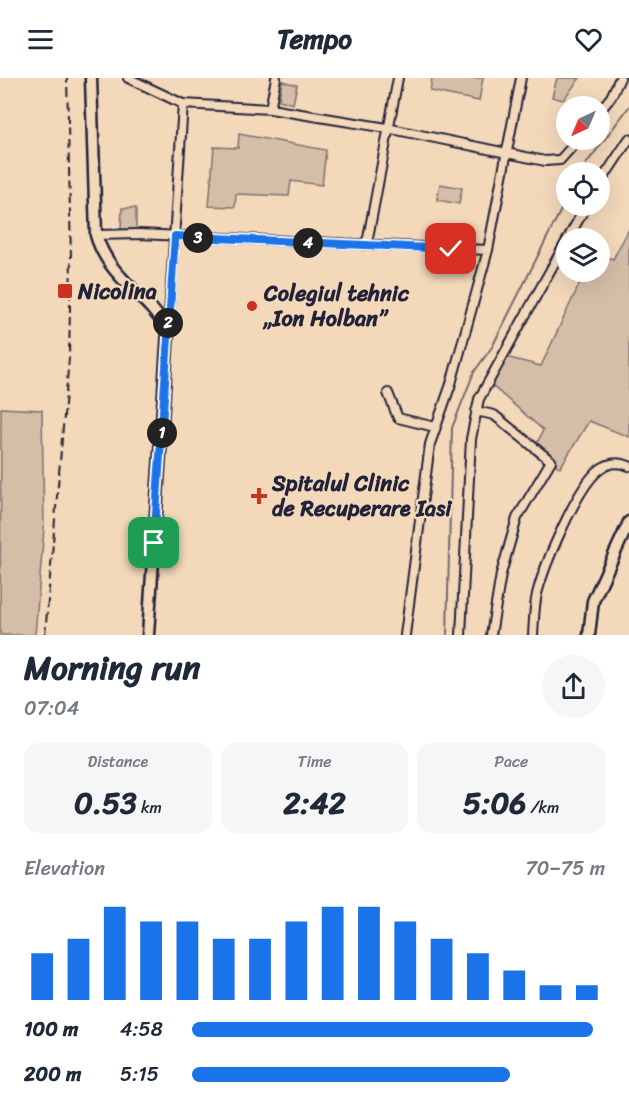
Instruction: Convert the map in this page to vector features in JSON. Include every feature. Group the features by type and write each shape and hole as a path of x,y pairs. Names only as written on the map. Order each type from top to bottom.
{"street":[{"path":"91,78 96,236 107,262 121,280 153,309 168,331"},
{"path":"128,78 183,104 270,109 387,128 544,161 560,159 569,150"},
{"path":"270,109 276,78"},
{"path":"363,245 368,238 398,78"},
{"path":"405,635 430,444 451,384 488,250 521,78"},
{"path":"610,98 620,78"},
{"path":"148,635 175,236 176,171 183,104"},
{"path":"610,168 629,139"},
{"path":"461,635 471,439 476,411 487,382 580,216"},
{"path":"96,236 175,236 488,250"},
{"path":"388,393 398,418 435,427"},
{"path":"476,411 494,415 551,461 517,518 501,574 491,635"},
{"path":"533,635 537,595 545,568 586,484 607,465 615,463 629,466"},
{"path":"589,635 592,601 629,522"}],"shaded area":[{"path":"432,78 483,78 479,101 430,91"},
{"path":"557,78 580,78 566,96 552,97"},
{"path":"282,81 297,85 293,104 279,100"},
{"path":"239,134 326,150 322,185 291,181 289,196 236,194 235,207 209,206 214,147 238,148"},
{"path":"440,184 462,188 459,204 437,200"},
{"path":"122,208 136,208 136,230 121,230"},
{"path":"629,229 629,437 589,421 560,468 535,448 543,430 490,384 506,357 541,366 580,282 610,282 610,258 613,259"},
{"path":"1,408 42,410 44,529 35,635 0,635"}],"waterway":[{"name":"Nicolina","path":"588,162 629,107"},
{"name":"Nicolina","path":"447,635 452,428 474,372 492,347 558,216"}],"railway":[{"path":"45,635 69,358 71,258 67,78"}],"place":[{"name":"Nicolina","path":"65,291"},
{"name":"Colegiul tehnic „Ion Holban”","path":"252,306"},
{"name":"Spitalul Clinic de Recuperare Iasi","path":"259,496"}],"route":[{"path":"154,543 175,236 240,241 451,249"}]}
